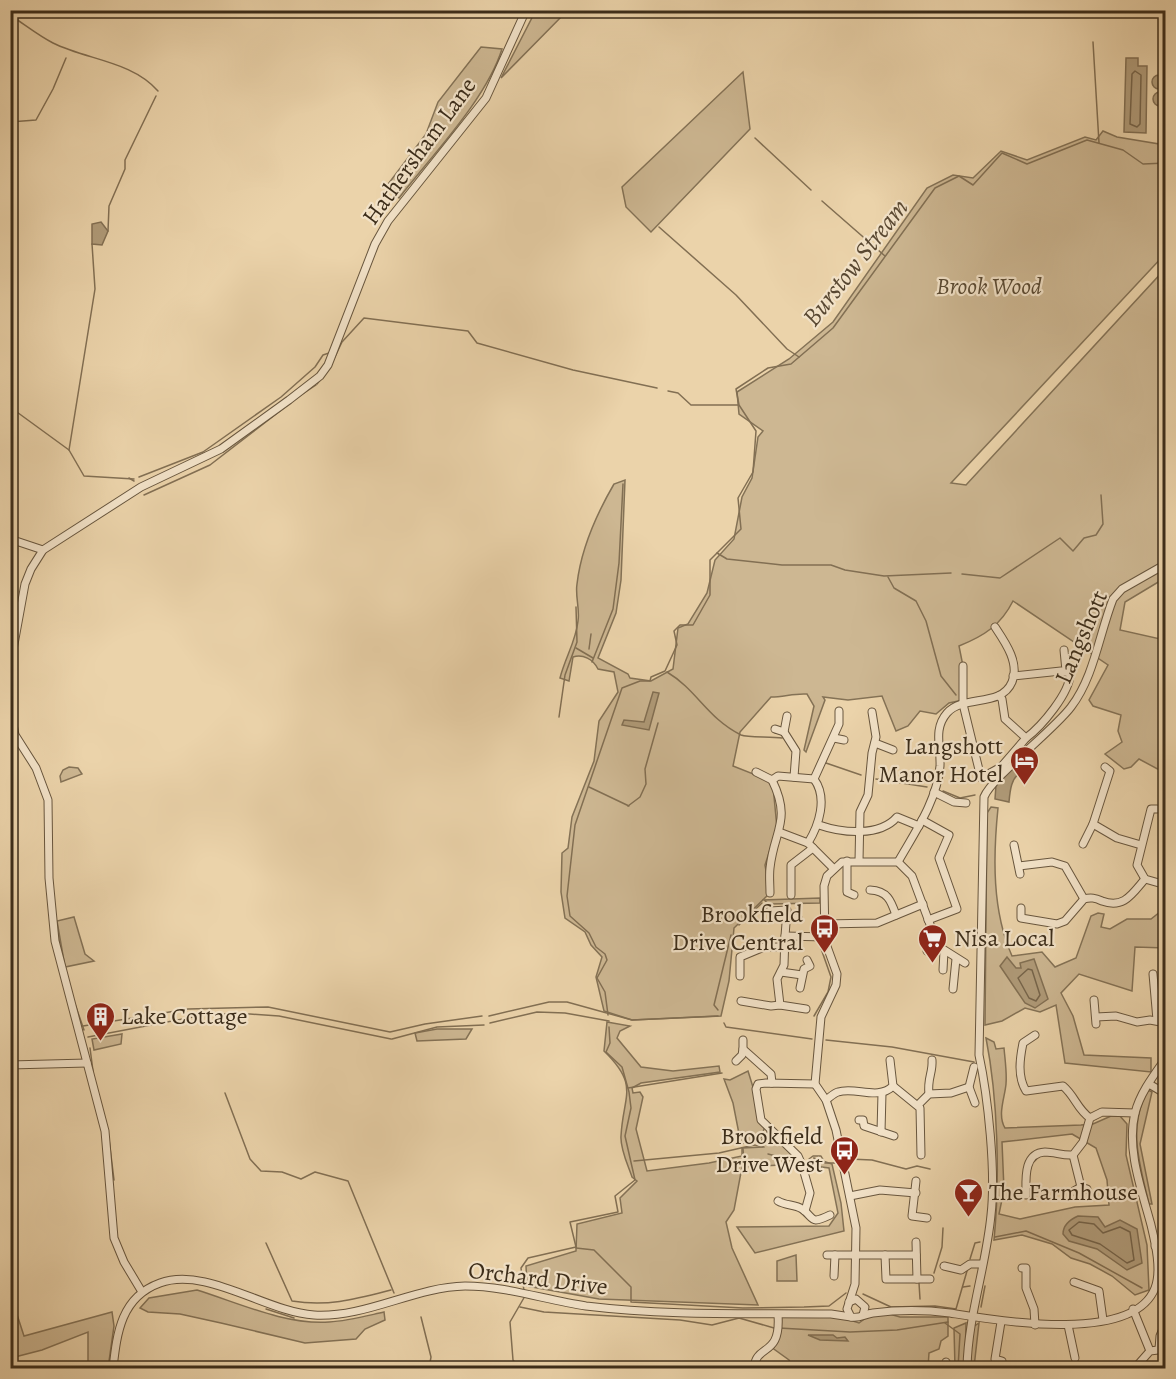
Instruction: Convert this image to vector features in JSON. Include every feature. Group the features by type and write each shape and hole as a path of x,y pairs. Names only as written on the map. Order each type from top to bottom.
{"street":[{"name":"Hathersham Lane","path":"43,550 141,487 221,449 320,376 335,353 379,237 423,176 486,98 526,10"},
{"path":"10,539 43,550 25,584 10,666"},
{"name":"Langshott","path":"982,1264 993,1197 984,1080 979,1055 986,793 1031,750 1078,698 1086,684 1113,599 1122,589 1166,564"},
{"path":"898,862 934,792 940,763 938,739 940,726 947,713 963,704 999,696 1011,684 1013,676 1008,647 995,627"},
{"path":"963,666 963,704 981,778 1001,767 1068,690 1070,673 1066,671 1064,650"},
{"path":"1013,676 1066,671"},
{"path":"999,696 1002,699 1005,719 1026,738"},
{"path":"10,707 15,735 36,768 48,800 49,879 55,941 108,1151 114,1238 124,1262 142,1292 130,1304 120,1321 113,1368"},
{"path":"791,895 791,865 810,845 819,825 819,792 814,778 834,738 839,724 839,711"},
{"path":"859,861 858,830 861,807 868,795 875,743 872,712"},
{"path":"784,732 788,716"},
{"path":"775,729 784,732 796,751 794,777"},
{"path":"834,738 844,740"},
{"path":"875,743 893,750"},
{"path":"1083,844 1094,826 1111,770"},
{"path":"756,772 772,780 783,823 770,868 770,893"},
{"path":"772,780 778,776 814,778"},
{"path":"934,792 954,802 966,804"},
{"path":"1151,809 1137,865 1144,879 1166,885"},
{"path":"819,825 832,830 879,830 897,817 950,835 939,858 957,909 928,920"},
{"path":"1094,826 1117,838 1141,845"},
{"path":"779,832 810,845 832,868"},
{"path":"1014,845 1019,870 1052,862 1065,866 1084,899"},
{"path":"847,861 847,892 854,894"},
{"path":"943,970 941,949 912,876 898,862 847,861 832,868 824,886 824,924 825,937 837,974 836,985 820,1017 815,1084 826,1100 836,1130 856,1228 855,1284 847,1312 851,1317 886,1312 934,1311 1001,1322 1068,1325 1103,1320 1133,1309 1155,1289 1157,1268 1155,1246 1133,1143 1135,1113 1149,1084 1166,1058"},
{"path":"1021,908 1021,918 1057,924 1065,921 1084,899 1093,898 1116,904 1127,900 1144,879"},
{"path":"870,890 880,890 887,895 896,915"},
{"path":"824,924 878,923 922,904"},
{"path":"770,911 787,910 784,965 777,979 780,1005"},
{"path":"787,917 798,918"},
{"path":"785,936 825,937"},
{"path":"740,976 740,957 763,944 784,947"},
{"path":"927,951 941,949 966,963"},
{"path":"952,989 956,959"},
{"path":"800,988 804,969 810,966 807,960"},
{"path":"780,972 802,975"},
{"path":"1152,974 1157,1020"},
{"path":"1094,1000 1096,1021 1121,1016 1137,1022 1157,1020 1166,1023"},
{"path":"741,1001 806,1009"},
{"path":"1035,1035 1023,1043 1020,1059 1022,1084 1026,1091 1063,1086 1073,1096 1080,1111 1090,1118"},
{"path":"736,1061 742,1055 743,1040"},
{"path":"743,1049 771,1074 772,1083"},
{"path":"758,1060 765,1053"},
{"path":"890,1060 893,1086 918,1105 922,1132 921,1155"},
{"path":"929,1094 928,1074 933,1067 932,1060"},
{"path":"10,1065 87,1063"},
{"path":"974,1067 969,1087 975,1103"},
{"path":"805,1211 810,1193 798,1156 761,1120 756,1089 758,1084 815,1084"},
{"path":"1149,1084 1166,1094"},
{"path":"826,1100 838,1091 882,1093 893,1086"},
{"path":"918,1105 929,1094 951,1094 969,1087"},
{"path":"881,1132 882,1093"},
{"path":"1073,1155 1083,1142 1090,1118 1102,1112 1135,1113"},
{"path":"859,1120 863,1120 864,1126 894,1136"},
{"path":"1166,1141 1166,1146"},
{"path":"1026,1195 1027,1165 1032,1158 1046,1152 1073,1155"},
{"path":"1073,1155 1084,1188 1074,1191"},
{"path":"916,1181 912,1216 927,1218"},
{"path":"850,1196 880,1190 916,1193"},
{"path":"778,1201 805,1211 812,1219 818,1220 830,1215"},
{"path":"916,1242 917,1279"},
{"path":"1155,1246 1166,1245"},
{"path":"834,1276 831,1255 916,1255"},
{"path":"885,1255 886,1279 930,1279"},
{"path":"944,1266 961,1270 970,1264 982,1264 971,1317 967,1368"},
{"path":"1026,1268 1026,1288 1034,1309 1035,1325"},
{"name":"Orchard Drive","path":"142,1292 162,1282 188,1280 298,1313 314,1315 351,1312 461,1286 513,1290 585,1306 778,1318 831,1314 851,1317"},
{"path":"1075,1282 1099,1291 1103,1320"},
{"path":"855,1284 863,1302 863,1315"},
{"path":"831,1314 856,1299 873,1310 886,1312"},
{"path":"1133,1309 1150,1351"},
{"path":"754,1368 760,1353 770,1349 777,1340 778,1318"},
{"path":"1001,1322 995,1359 1002,1361"},
{"path":"1165,1324 1160,1336 1166,1361"},
{"path":"1068,1325 1075,1359"},
{"path":"1134,1368 1150,1351 1163,1349"}],"green space":[{"path":"536,10 567,11 501,78"},
{"path":"481,47 502,49 484,88 457,126 399,198 386,187 426,134 438,102"},
{"path":"743,72 750,129 651,232 626,207 622,187"},
{"name":"Brook Wood","path":"1103,131 1117,137 1165,145 1165,254 951,483 966,485 1165,269 1165,578 1125,602 1120,630 1165,640 1165,773 1139,759 1131,767 1124,769 1105,754 1122,742 1118,731 1121,715 1093,706 1089,700 1108,665 1013,601 1003,617 991,629 959,646 963,666 963,700 949,703 936,714 920,711 908,726 896,731 882,696 848,700 823,697 825,700 806,752 804,750 814,706 807,694 771,697 740,732 733,766 771,781 773,786 777,828 765,865 770,893 734,928 729,981 721,1016 632,1020 604,1011 596,977 602,957 591,945 585,932 565,918 561,892 562,853 568,848 572,817 594,761 599,721 618,692 614,672 598,669 593,662 584,657 573,657 569,681 560,678 577,628 577,589 582,558 595,520 614,484 625,480 621,580 616,613 598,658 628,674 630,678 651,681 673,669 678,628 688,624 707,593 715,560 734,539 742,497 752,478 758,437 763,431 739,414 737,392 789,359 833,322 927,188 953,175 973,178 1001,151 1027,160 1085,137 1096,140"},
{"path":"69,767 78,768 82,774 61,782 60,776 63,770"},
{"path":"991,807 998,808 995,845 997,902 1005,939 1012,956 1042,952 1055,967 1076,958 1091,916 1098,913 1104,914 1101,927 1110,929 1127,919 1151,919 1165,908 1166,948 1135,947 1132,991 1079,974 1061,993 1073,1016 1084,1055 1151,1058 1151,1072 1065,1063 1056,1005 1040,1012 1025,1008 1002,1021 985,1025 987,813"},
{"path":"820,898 820,903 769,904 764,900"},
{"path":"74,917 85,954 94,961 65,967 57,921"},
{"path":"607,1022 630,1026 620,1031 617,1038 641,1067 673,1071 719,1066 720,1072 641,1083 632,1088 633,1093 640,1092 643,1097 636,1129 647,1171 742,1156 742,1148 762,1147 759,1144 769,1129 794,1156 798,1164 742,1167 734,1210 726,1222 732,1248 758,1305 599,1299 527,1286 526,1266 576,1251 577,1224 622,1213 620,1198 637,1181 632,1177 622,1146 626,1082 615,1063 604,1051"},
{"path":"437,1029 472,1029 466,1039 417,1041 415,1033"},
{"path":"122,1034 121,1044 94,1050 92,1039"},
{"path":"986,1038 994,1042 996,1049 1004,1048 1006,1080 1002,1117 1005,1128 1093,1124 1111,1116 1120,1116 1127,1124 1126,1155 1147,1245 1149,1290 1135,1295 1112,1276 1090,1264 1071,1258 1052,1244 1022,1235 994,1240 997,1139","holes":["1072,1134 1096,1148 1107,1180 1109,1205 1075,1207 1020,1219 999,1214 1004,1190 1002,1142"]},
{"path":"748,1071 765,1126 761,1138 741,1144 733,1103 724,1079 730,1080"},
{"path":"1148,1090 1152,1092 1140,1144 1152,1204 1149,1204 1137,1147 1138,1118"},
{"path":"814,1158 832,1164 841,1203 844,1231 755,1253 737,1227 829,1226 838,1213 829,1168 814,1166"},
{"path":"796,1255 797,1281 777,1281 777,1261"},
{"path":"197,1290 262,1312 296,1320 336,1321 384,1312 385,1320 365,1329 356,1339 305,1343 180,1314 148,1312 140,1308 149,1298"},
{"path":"10,1293 24,1336 112,1312 114,1326 108,1368 88,1368 88,1332 42,1350 11,1358"},
{"path":"886,1313 900,1317 948,1317 948,1336 941,1341 939,1349 929,1353 928,1368 792,1368 789,1360 771,1347 778,1315 831,1314 859,1323 870,1315"},
{"path":"966,1323 965,1364 963,1368 955,1368 954,1328"},
{"path":"979,1323 974,1367 970,1366 973,1327"}],"water":[{"path":"1126,58 1138,58 1138,66 1147,66 1146,133 1124,132"},
{"path":"1156,75 1162,75 1166,82 1162,89 1156,89 1152,85 1152,79"},
{"path":"1160,92 1165,94 1167,99 1165,104 1160,106 1155,104 1153,99 1155,94"},
{"path":"101,222 108,231 102,245 92,244 92,224"},
{"path":"653,692 659,693 649,730 622,725 624,720 644,722"},
{"path":"1017,765 1021,772 1013,781 1009,802 995,799 996,785"},
{"path":"1007,957 1016,968 1021,968 1020,963 1034,959 1048,999 1035,1008 1025,1003 1000,966"},
{"path":"1078,1216 1098,1217 1105,1227 1120,1220 1137,1229 1142,1263 1127,1270 1097,1249 1069,1241 1063,1234 1065,1225"},
{"path":"808,1335 833,1335 837,1338 845,1337 848,1341 820,1340"}],"waterway":[{"path":"10,15 53,43 135,73 158,91"},
{"path":"1093,42 1099,143"},
{"path":"10,122 36,120 53,89 66,58"},
{"path":"108,231 109,206 125,169 125,160 156,96"},
{"path":"755,138 811,190"},
{"name":"Burstow Stream","path":"608,1015 605,992 597,978 607,960 605,954 596,947 589,933 570,916 567,896 575,825 622,688 640,681 650,681 651,677 665,671 677,645 674,631 680,625 693,625 710,595 710,560 741,529 738,498 753,472 756,431 739,405 736,389 768,368 791,364 833,328 935,188 959,176 973,185 1002,153 1027,164 1087,140 1123,150 1143,164 1166,163"},
{"path":"822,201 885,256"},
{"path":"659,227 736,295 787,349 799,357"},
{"path":"69,450 95,289 92,244"},
{"path":"332,363 342,342 364,318 468,331 477,343 573,370 657,388"},
{"path":"139,477 203,452 281,397 315,367 323,355 329,353"},
{"path":"317,384 321,379"},
{"path":"295,399 316,385"},
{"path":"668,391 678,393 691,405 738,405"},
{"path":"10,407 69,450 84,476 134,479"},
{"path":"144,495 210,465 284,408"},
{"path":"129,478 134,481"},
{"path":"592,662 613,609 619,563 623,484"},
{"path":"962,574 1000,578 1060,538 1073,551 1084,538 1096,535 1103,524 1101,495"},
{"path":"717,553 727,559 782,565 831,565 845,570 884,576 951,573"},
{"path":"888,577 894,588 916,601 926,621 941,676 956,695"},
{"path":"559,717 565,675 577,642 576,607"},
{"path":"589,649 591,634"},
{"path":"576,648 593,658"},
{"path":"667,672 686,687 719,721 741,735 782,738"},
{"path":"628,806 640,797 646,784 645,769 658,723"},
{"path":"826,763 861,775"},
{"path":"876,779 927,787"},
{"path":"589,787 629,806"},
{"path":"943,791 960,798 975,795"},
{"path":"739,925 762,903"},
{"path":"58,933 60,947"},
{"path":"718,1010 714,1005 731,935"},
{"path":"814,1016 828,992 831,977 818,940"},
{"path":"489,1016 549,1002 567,1002 632,1020 718,1016"},
{"path":"75,1004 84,1030"},
{"path":"83,1026 188,1009 268,1007 390,1032 425,1024 482,1016"},
{"path":"490,1023 537,1012 565,1013 609,1021"},
{"path":"88,1037 209,1014 250,1014 279,1016 391,1039"},
{"path":"724,1023 726,1027 812,1039"},
{"path":"392,1039 437,1027 484,1025"},
{"name":"Burstow Stream","path":"524,1291 521,1268 528,1258 576,1247 570,1222 618,1212 615,1196 635,1180 625,1136 631,1108 629,1092 622,1067 606,1052 610,1043 609,1027"},
{"path":"826,1040 892,1047 974,1062"},
{"path":"90,1048 93,1071"},
{"path":"628,1088 722,1073"},
{"path":"225,1093 250,1159 261,1171 282,1172 301,1179 315,1172 348,1181 394,1293"},
{"path":"109,1139 114,1180"},
{"path":"634,1161 719,1153 754,1145 764,1147"},
{"path":"743,1149 744,1162"},
{"path":"768,1154 796,1161"},
{"path":"809,1159 813,1156 821,1156 825,1163 835,1163"},
{"path":"849,1159 872,1160 906,1169 917,1166 930,1169"},
{"path":"735,1162 742,1162"},
{"path":"934,1273 942,1247 943,1228"},
{"path":"995,1237 1026,1231 1079,1253 1142,1288"},
{"path":"970,1259 975,1243 980,1242"},
{"path":"266,1243 292,1301 330,1303 391,1290"},
{"path":"576,1248 594,1250 631,1287 631,1302 743,1308 829,1306 846,1293"},
{"path":"863,1294 891,1307 935,1306 956,1309 967,1271"},
{"path":"919,1283 920,1299"},
{"path":"963,1287 970,1286"},
{"path":"981,1307 985,1286"},
{"name":"Burstow Stream","path":"519,1368 513,1360 510,1322 525,1296"},
{"path":"520,1307 544,1312 680,1320 712,1325 739,1318 774,1328"},
{"path":"266,1309 294,1318"},
{"path":"421,1317 431,1357 429,1368"},
{"path":"779,1328 850,1332 897,1330 948,1322"},
{"path":"945,1323 960,1334 958,1368"}],"place":[{"name":"Langshott Manor Hotel","path":"1024,786"},
{"name":"Brookfield Drive Central","path":"824,954"},
{"name":"Nisa Local","path":"933,964"},
{"name":"Lake Cottage","path":"100,1042"},
{"name":"Brookfield Drive West","path":"844,1176"},
{"name":"The Farmhouse","path":"968,1218"}]}
